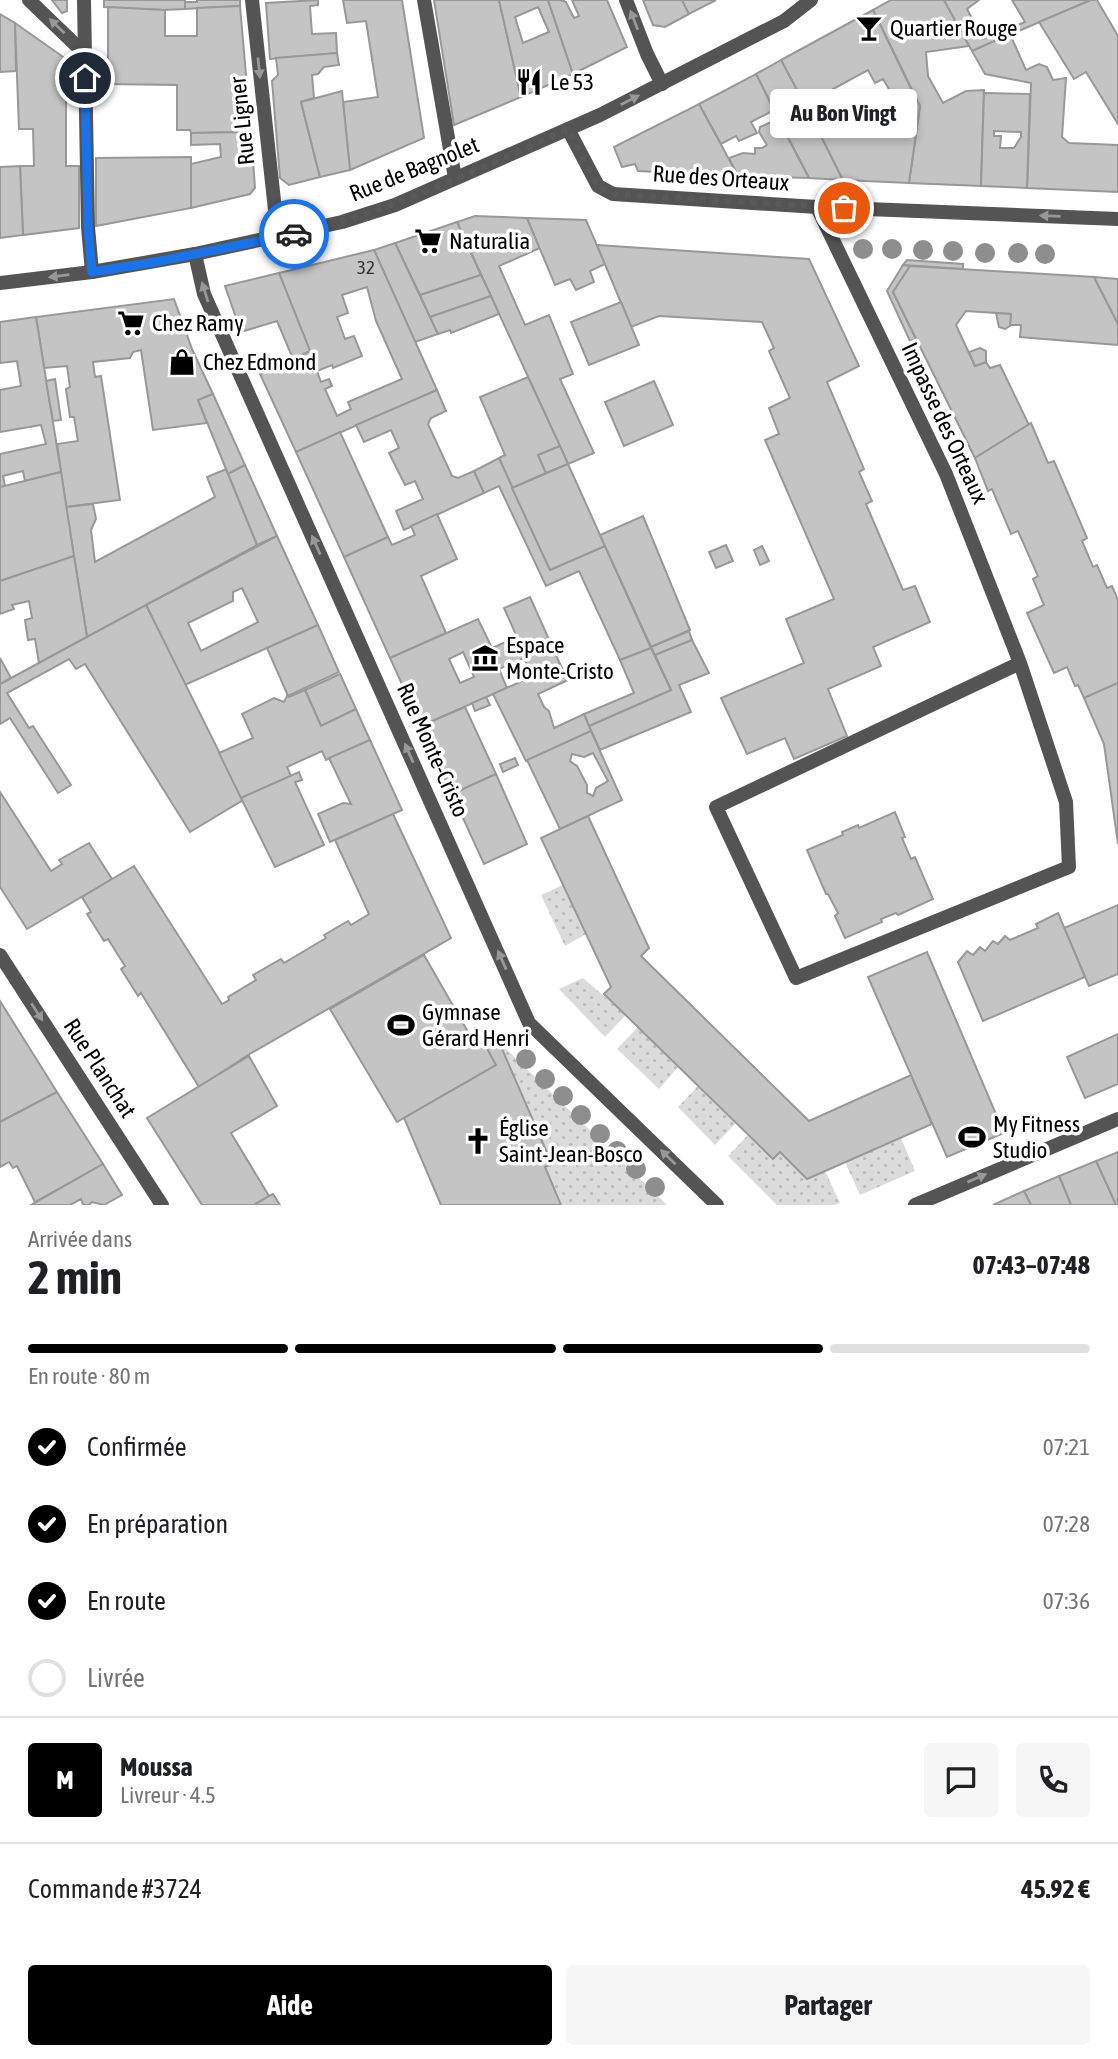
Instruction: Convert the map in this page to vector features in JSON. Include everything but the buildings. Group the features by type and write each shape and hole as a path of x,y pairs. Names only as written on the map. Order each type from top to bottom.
{"street":[{"path":"29,0 84,53"},
{"path":"84,0 88,227 92,272"},
{"name":"Rue Ligner","path":"252,0 278,237"},
{"path":"424,0 455,178"},
{"path":"626,0 662,84"},
{"name":"Rue de Bagnolet","path":"0,283 92,272 195,254 342,222 395,205 568,129 662,84 783,21 811,0"},
{"name":"Rue des Orteaux","path":"568,129 598,187 613,194 817,207 1118,219"},
{"name":"Impasse des Orteaux","path":"817,207 946,474 1020,663 1066,802 1069,867 796,978 716,807 1020,663"},
{"name":"Rue Monte-Cristo","path":"195,254 204,294 529,1023 717,1205"},
{"name":"Rue Planchat","path":"0,955 162,1205"},
{"path":"915,1205 1118,1119"}],"shaded area":[{"path":"563,885 586,934 565,946 541,895"},
{"path":"583,978 626,1015 605,1037 559,989"},
{"path":"638,1027 679,1066 659,1089 617,1049"},
{"path":"500,1043 667,1205 561,1205 545,1167 552,1164"},
{"path":"698,1086 736,1123 715,1145 678,1107"},
{"path":"749,1134 780,1152 825,1171 840,1203 777,1205 728,1156"},
{"path":"901,1138 915,1171 860,1195 845,1162"}],"way so far":[{"path":"294,234 395,205 568,129 598,187 613,194 844,208"}],"place":[{"name":"Quartier Rouge","path":"869,28"},
{"name":"Le 53","path":"529,82"},
{"name":"Au Bon Vingt","path":"844,208"},
{"name":"Naturalia","path":"428,241"},
{"name":"Chez Ramy","path":"131,323"},
{"name":"Chez Edmond","path":"182,362"},
{"name":"Espace Monte-Cristo","path":"485,658"},
{"name":"Gymnase Gérard Henri","path":"401,1025"},
{"name":"My Fitness Studio","path":"972,1137"},
{"name":"Église Saint-Jean-Bosco","path":"478,1141"}],"route":[{"path":"85,78 88,227 92,272 294,234"}]}
